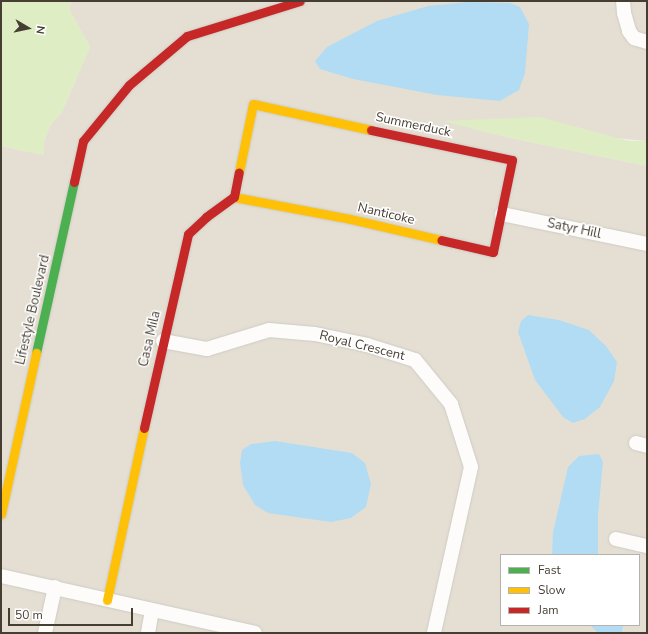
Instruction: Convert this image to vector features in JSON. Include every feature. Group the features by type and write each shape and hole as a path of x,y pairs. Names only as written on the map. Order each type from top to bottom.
{"street":[{"name":"Lifestyle Boulevard","path":"1,514 83,141 129,85 187,36 300,1"},
{"path":"624,1 624,14 630,31 641,40"},
{"name":"Summerduck","path":"234,197 253,104 512,160 502,214"},
{"name":"Nanticoke","path":"234,197 350,219 493,252 502,214"},
{"name":"Casa Mila","path":"107,600 162,341 188,234 206,216 234,197"},
{"name":"Satyr Hill","path":"502,214 647,244"},
{"name":"Royal Crescent","path":"162,341 207,349 269,330 315,334 359,343 415,360 451,404 471,467 434,633"},
{"path":"616,539 647,546"},
{"path":"1,576 55,587 251,633"},
{"path":"45,633 55,587"},
{"path":"148,633 152,610"}],"shaded area":[{"path":"72,1 647,1 647,141 445,121 506,137 647,166 647,633 1,633 1,146 44,155 44,141 51,124 62,112 90,47 69,9"}],"green space":[{"path":"1,1 72,1 69,9 90,47 62,112 51,124 44,141 44,155 1,146"},
{"path":"539,117 629,141 647,141 647,166 506,137 443,121"},
{"path":"37,275 42,278 33,314 28,314"}],"water":[{"path":"468,2 510,3 520,7 529,24 525,73 519,90 500,101 437,95 353,79 320,69 315,61 327,47 377,21 428,6"},
{"path":"528,315 559,320 589,330 606,346 617,362 614,381 600,407 585,419 573,423 563,417 535,380 518,332 521,321"},
{"path":"275,441 352,453 365,463 371,484 366,507 351,518 331,522 268,513 255,505 243,485 240,463 242,450 251,444"},
{"path":"599,454 603,462 598,515 598,554 552,554 553,532 568,467 579,456"},
{"path":"591,626 623,626 622,633 598,633"}],"traffic: fast":[{"path":"36,353 74,182"}],"traffic: slow":[{"path":"239,172 253,104 371,130"},
{"path":"234,197 350,219 441,240"},
{"path":"1,514 36,353"},
{"path":"107,600 144,428"}],"traffic: jam":[{"path":"74,182 83,141 129,85 187,36 300,1"},
{"path":"371,130 512,160 493,252 441,240"},
{"path":"144,428 188,234 206,217 234,197 239,172"}]}
